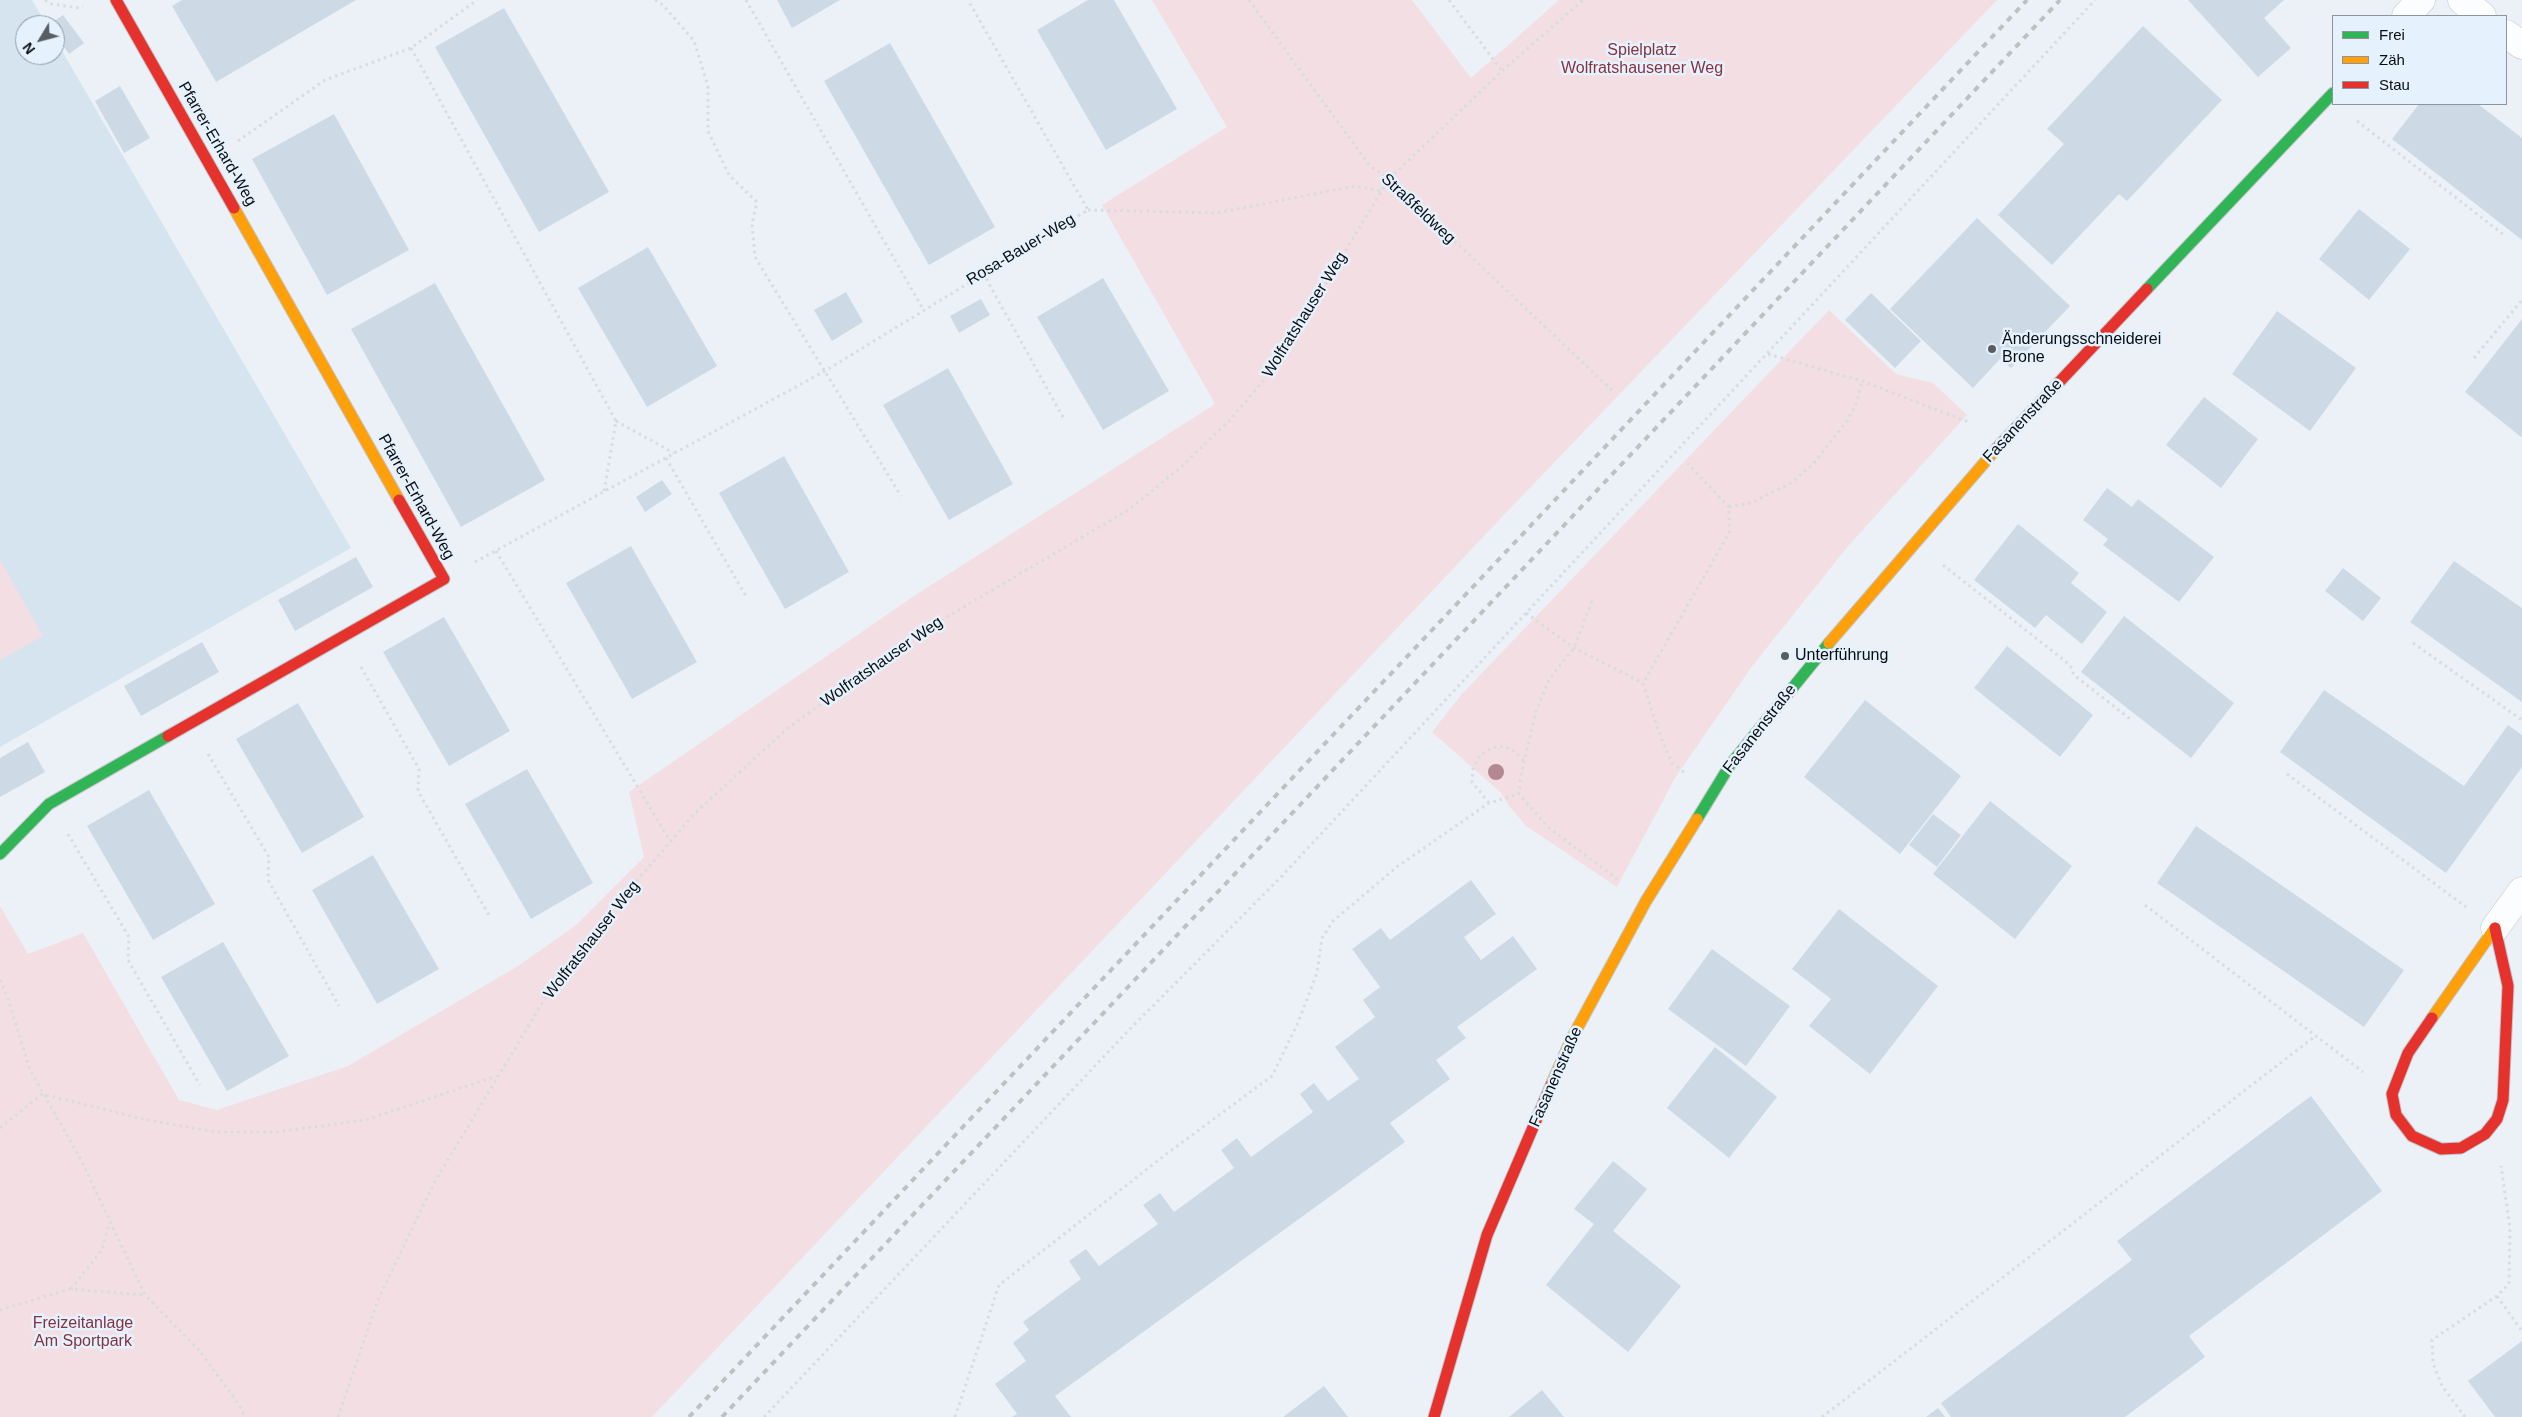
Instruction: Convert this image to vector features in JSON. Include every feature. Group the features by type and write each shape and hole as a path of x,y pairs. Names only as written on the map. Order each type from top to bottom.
{"street":[{"name":"Pfarrer-Erhard-Weg","path":"0,854 50,804 444,579 116,0"},
{"path":"2407,15 2421,0"},
{"path":"2462,0 2481,15"},
{"path":"2507,35 2522,45"},
{"name":"Fasanenstraße","path":"1434,1417 1486,1235 1572,1038 1646,901 1730,765 1787,693 1998,446 2332,94"},
{"path":"2495,928 2508,986 2503,1100 2497,1118 2485,1134 2462,1148 2441,1149 2412,1136 2396,1115 2392,1094 2408,1052 2495,928 2522,891"}],"path":[{"path":"45,0 52,4 79,8 89,4"},
{"path":"206,159 236,142 325,80 411,48 477,0"},
{"path":"655,0 663,5 694,41 708,86 708,131 728,175 757,202 752,224 755,257 900,496"},
{"path":"746,0 923,309"},
{"name":"Rosa-Bauer-Weg","path":"444,579 825,371 923,309 1088,210 968,0"},
{"name":"Straßfeldweg","path":"1250,0 1369,165 1389,179 1615,393"},
{"path":"1449,0 1502,71"},
{"name":"Wolfratshauser Weg","path":"338,1417 378,1300 434,1183 544,1000 611,911 694,814 796,722 916,635 1130,510 1181,467 1229,421 1275,367 1389,179 1502,71 1583,0"},
{"path":"764,1417 1127,1032 1282,876 2095,0"},
{"path":"411,48 616,421 674,453"},
{"path":"2350,116 2504,235"},
{"path":"1088,210 1217,213 1355,186 1381,191"},
{"path":"983,273 1064,419"},
{"path":"2474,358 2522,300"},
{"path":"1768,354 1862,381 1973,424 1998,446"},
{"path":"1729,506 1751,503 1769,494 1791,482 1813,464 1847,421 1856,402 1862,381"},
{"path":"604,492 616,421"},
{"path":"666,458 747,598"},
{"path":"1643,682 1729,532 1729,506 1688,464"},
{"path":"1916,542 2070,665 2074,675 2130,719"},
{"path":"496,551 670,842"},
{"path":"1592,601 1574,648 1550,678 1536,711 1524,761 1520,794 1548,827 1646,901"},
{"path":"1526,614 1574,648 1643,682 1658,730 1672,763 1712,794"},
{"path":"343,638 419,768 418,792 490,917"},
{"path":"2413,643 2522,720"},
{"path":"191,724 269,857 268,880 339,1006"},
{"path":"1489,804 1472,782 1473,769 1480,755 1492,748 1504,746 1514,751 1524,761"},
{"path":"2287,774 2495,928"},
{"path":"955,1417 999,1285 1165,1155 1272,1076 1298,1025 1317,973 1322,938 1334,921 1398,866 1489,804 1520,794"},
{"path":"50,804 129,937 128,960 200,1085"},
{"path":"2145,905 2314,1037 2392,1094"},
{"path":"0,980 8,999 30,1070 81,1160 145,1295 199,1350 239,1405 244,1417"},
{"path":"1822,1417 2314,1037"},
{"path":"42,1094 147,1120 216,1132 276,1132 366,1120 499,1076"},
{"path":"0,1128 42,1094"},
{"path":"2465,1417 2442,1386 2433,1363 2432,1340 2497,1296 2509,1284 2510,1228 2502,1169 2485,1134"},
{"path":"70,1289 102,1250 109,1220"},
{"path":"0,1310 70,1289 145,1295"},
{"path":"2497,1296 2522,1331"}],"shaded area":[{"path":"0,0 32,0 41,15 15,15 15,65 65,65 65,56 351,548 0,747"}],"green space":[{"path":"1152,0 1412,0 1471,78 1559,0 1997,0 1502,517 652,1417 0,1417 0,906 28,954 83,933 179,1100 217,1110 348,1066 518,966 575,926 644,857 629,792 914,596 1215,404 1102,205 1227,127"},
{"path":"1829,310 1896,374 1933,383 1967,415 1849,545 1753,665 1675,778 1617,887 1526,826 1501,793 1432,732 1461,695"},
{"path":"0,560 43,636 0,660"}],"building":[{"path":"182,0 356,0 216,82 172,6"},
{"path":"777,0 840,0 792,28"},
{"path":"1088,0 1114,0 1177,109 1106,150 1037,30"},
{"path":"2188,0 2284,0 2264,18 2291,48 2258,77"},
{"path":"504,8 609,192 539,232 435,47"},
{"path":"65,18 84,43 69,54 65,49"},
{"path":"2143,26 2222,100 2127,201 2119,194 2052,265 1998,215 2064,144 2047,129"},
{"path":"890,43 995,227 929,265 824,81"},
{"path":"120,86 150,138 124,153 95,101"},
{"path":"2418,105 2479,105 2522,138 2522,240 2392,139"},
{"path":"334,114 409,250 327,295 252,159"},
{"path":"2359,209 2410,249 2369,300 2319,259"},
{"path":"1977,218 2070,306 2011,368 2000,359 1973,388 1890,309"},
{"path":"648,247 717,366 647,407 578,288"},
{"path":"1103,278 1169,391 1103,430 1037,317"},
{"path":"435,283 545,480 461,527 351,329"},
{"path":"846,292 863,322 832,341 814,310"},
{"path":"1871,293 1921,341 1895,368 1845,320"},
{"path":"981,299 990,315 959,333 950,316"},
{"path":"2277,311 2356,368 2310,431 2232,374"},
{"path":"2522,319 2522,436 2521,437 2465,392"},
{"path":"948,368 1013,484 949,520 883,405"},
{"path":"2204,397 2258,439 2221,488 2166,445"},
{"path":"784,456 849,572 785,609 719,493"},
{"path":"662,480 672,494 645,512 636,497"},
{"path":"2107,488 2132,507 2138,499 2214,557 2179,602 2103,545 2108,539 2083,520"},
{"path":"2018,524 2079,573 2071,583 2107,612 2082,644 2046,615 2035,628 1974,580"},
{"path":"631,546 697,662 632,699 566,583"},
{"path":"356,557 373,587 295,631 278,600"},
{"path":"2454,561 2522,608 2522,702 2410,622"},
{"path":"2343,568 2381,598 2363,621 2325,591"},
{"path":"2124,616 2234,703 2191,758 2081,672"},
{"path":"444,617 510,731 449,766 383,652"},
{"path":"202,642 219,672 141,716 124,686"},
{"path":"2007,646 2093,715 2060,757 1974,688"},
{"path":"2324,690 2464,786 2508,725 2522,735 2522,767 2446,873 2280,752"},
{"path":"1865,700 1961,776 1900,854 1804,777"},
{"path":"298,703 364,817 302,853 236,739"},
{"path":"28,742 45,772 0,797 0,758"},
{"path":"527,769 593,883 531,919 465,804"},
{"path":"149,790 215,904 153,940 87,826"},
{"path":"1990,801 2072,866 2015,939 1933,874"},
{"path":"1933,814 1961,835 1937,867 1909,845"},
{"path":"2196,826 2404,970 2364,1027 2157,883"},
{"path":"373,855 439,969 377,1004 312,890"},
{"path":"1471,880 1496,914 1464,937 1481,960 1513,936 1537,969 1457,1027 1466,1038 1436,1060 1450,1079 1390,1123 1405,1142 1055,1396 1071,1417 1012,1417 1017,1414 995,1384 1026,1361 1013,1343 1029,1330 1023,1322 1081,1279 1069,1261 1086,1249 1099,1266 1158,1224 1143,1205 1160,1193 1174,1212 1234,1168 1221,1150 1237,1138 1251,1157 1313,1112 1300,1094 1314,1083 1328,1101 1359,1079 1335,1047 1375,1017 1363,1000 1380,987 1352,949 1381,928 1390,940"},
{"path":"1839,909 1938,986 1870,1074 1809,1026 1831,999 1792,969"},
{"path":"223,942 289,1056 227,1091 161,977"},
{"path":"1712,949 1790,1006 1746,1066 1668,1009"},
{"path":"1715,1047 1777,1097 1729,1158 1667,1108"},
{"path":"2311,1096 2382,1191 2189,1336 2205,1357 2125,1417 1951,1417 1941,1403 2132,1260 2117,1241"},
{"path":"1613,1161 1647,1189 1613,1231 1681,1286 1628,1352 1546,1285 1594,1224 1574,1209"},
{"path":"2522,1341 2522,1417 2495,1417 2468,1381"},
{"path":"1324,1386 1348,1417 1283,1417"},
{"path":"1542,1390 1564,1417 1509,1417"},
{"path":"1938,1408 1945,1417 1926,1417"}],"railway":[{"path":"689,1417 2027,0"},
{"path":"722,1417 2060,0"}],"traffic: fast":[{"path":"2147,289 2332,94"},
{"path":"1697,819 1730,765 1829,643"},
{"path":"0,854 49,804 168,736"}],"traffic: slow":[{"path":"234,208 399,500"},
{"path":"1829,643 1997,448"},
{"path":"1552,1083 1572,1038 1646,901 1697,819"},
{"path":"2432,1018 2495,928"}],"traffic: jam":[{"path":"116,0 234,208"},
{"path":"1997,448 2147,289"},
{"path":"168,736 444,579 399,500"},
{"path":"2432,1018 2408,1053 2392,1094 2396,1115 2412,1136 2441,1149 2461,1148 2485,1134 2497,1119 2503,1100 2508,986 2495,928"},
{"path":"1434,1417 1487,1235 1552,1083"}],"place":[{"name":"Änderungsschneiderei Brone","path":"1992,349"},
{"name":"Unterführung","path":"1785,656"}],"park label":[{"name":"Spielplatz Wolfratshausener Weg","path":"1642,60"},
{"name":"Freizeitanlage Am Sportpark","path":"83,1333"}]}
